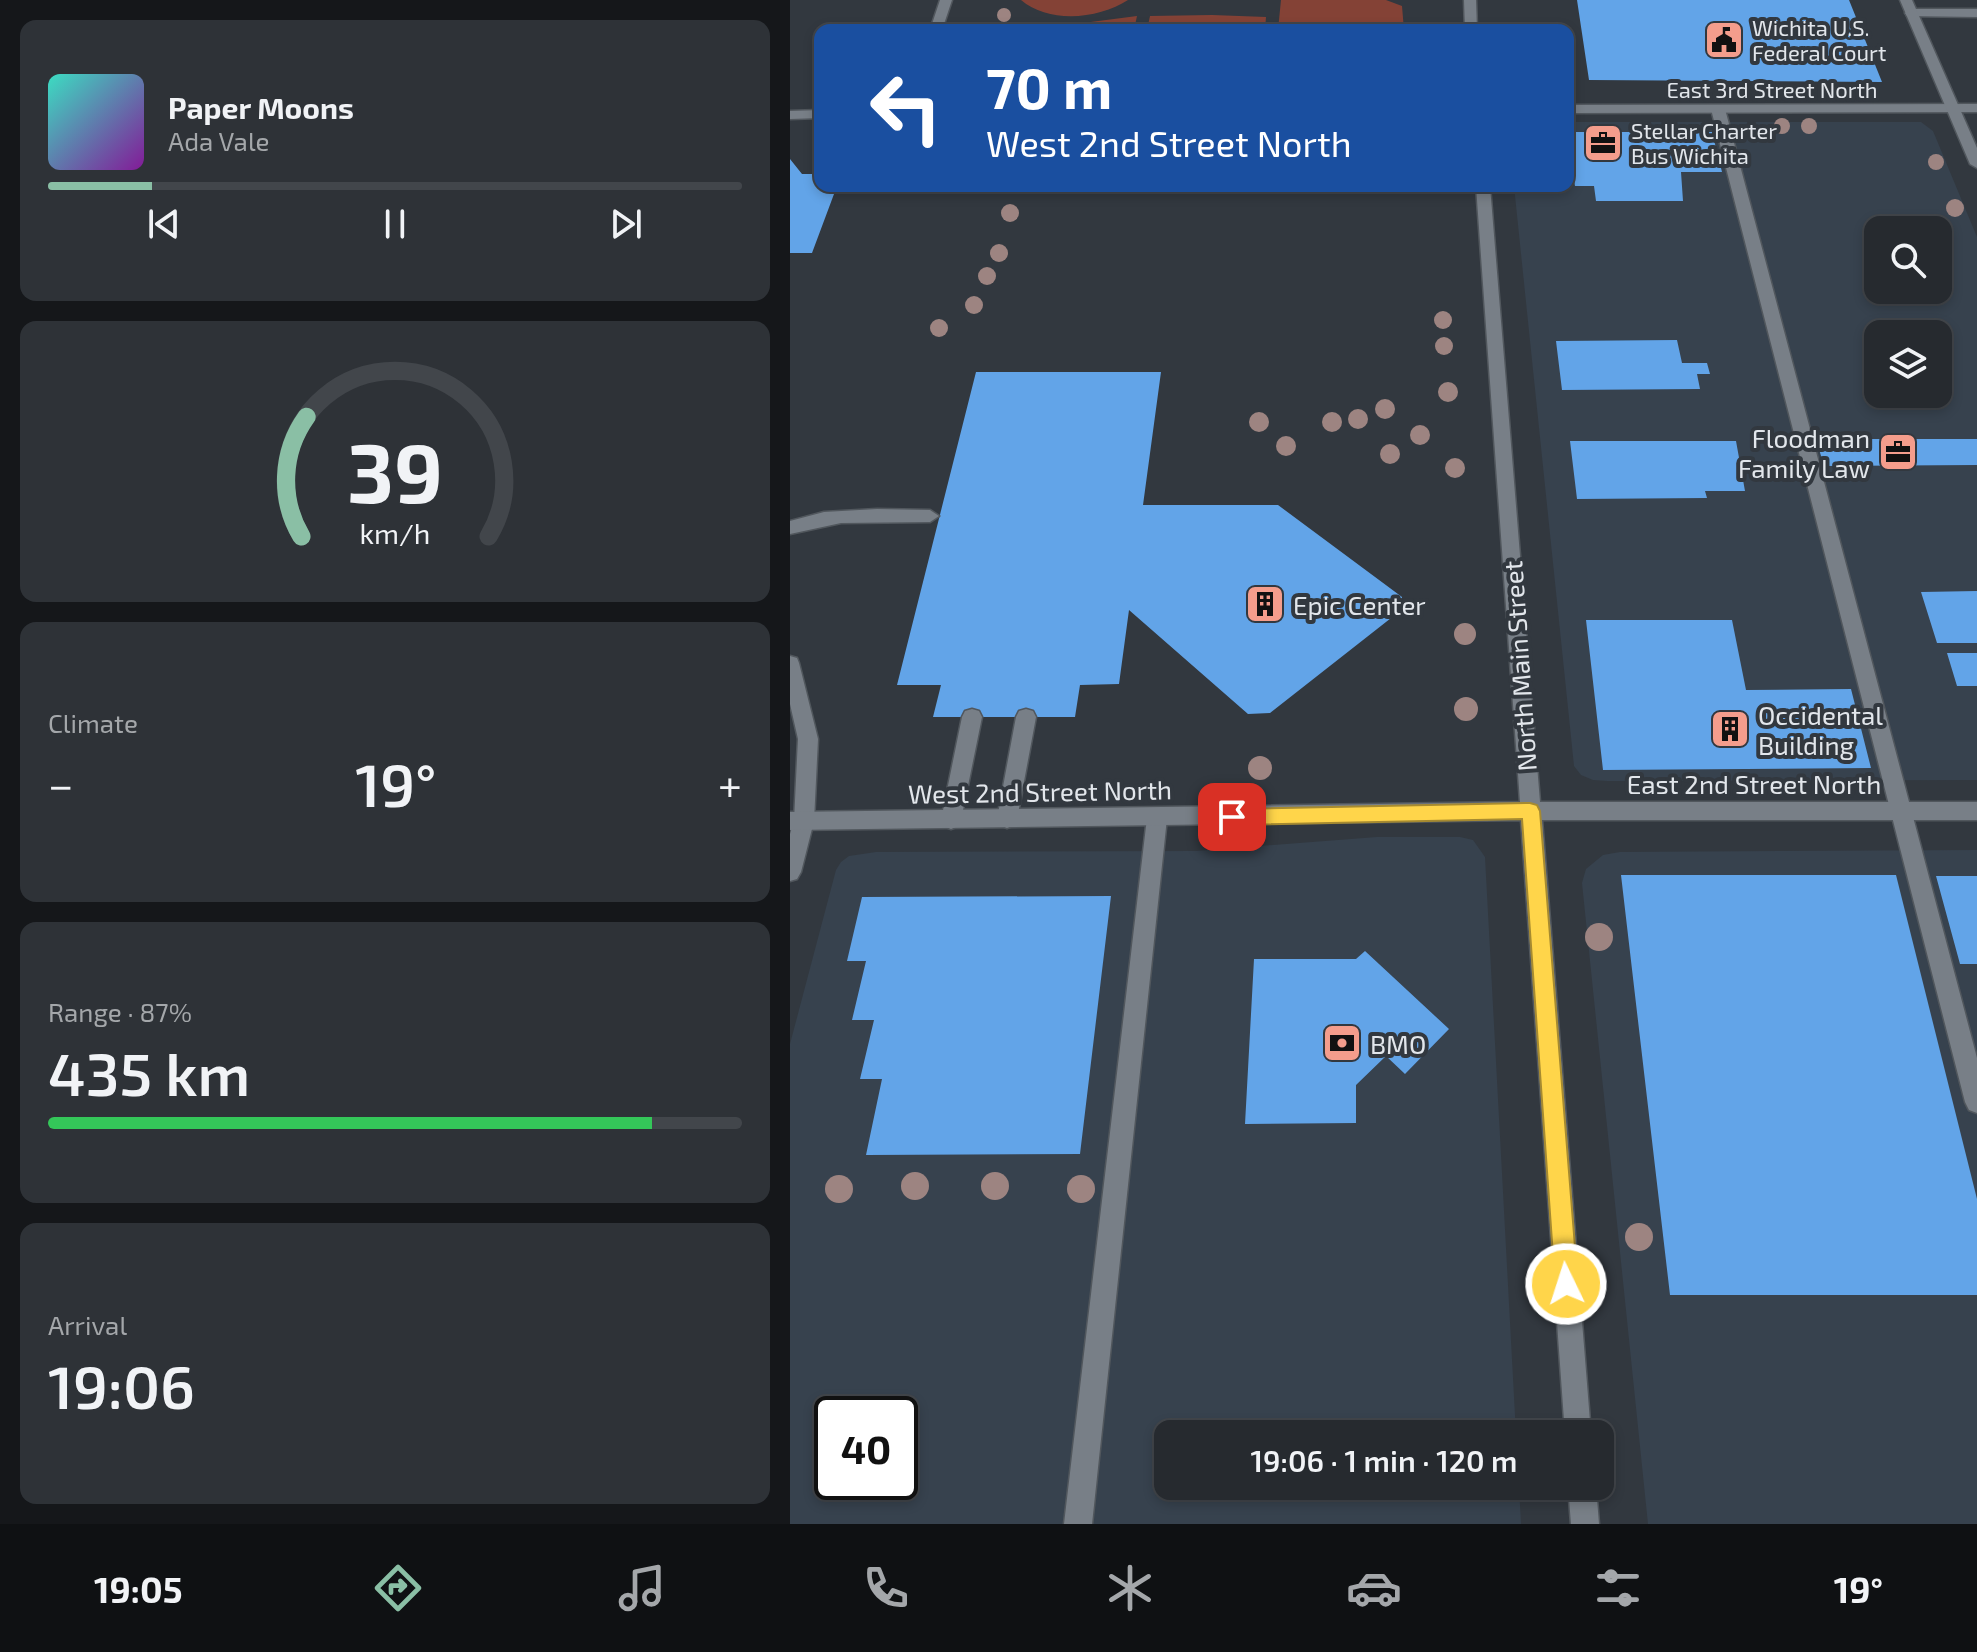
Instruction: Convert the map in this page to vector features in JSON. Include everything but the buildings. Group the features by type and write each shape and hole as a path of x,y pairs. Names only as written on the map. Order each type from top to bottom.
{"street":[{"path":"938,24 946,0"},
{"path":"1470,0 1471,24"},
{"path":"1977,13 1908,6 1977,164"},
{"name":"East 3rd Street North","path":"1574,109 1977,108"},
{"path":"1718,109 1977,1102"},
{"path":"790,115 814,114"},
{"name":"North Main Street","path":"1483,192 1577,1420"},
{"path":"790,528 804,522 850,516 930,516"},
{"path":"790,663 808,739 790,872"},
{"path":"951,820 972,717"},
{"path":"1007,819 1026,717"},
{"name":"East 2nd Street North","path":"1530,811 1977,811"},
{"name":"West 2nd Street North","path":"797,821 1530,811"},
{"path":"1078,1524 1157,818"},
{"path":"1583,1500 1585,1524"}],"shaded area":[{"path":"1021,0 1128,0 1089,15 1060,16 1032,8"},
{"path":"1281,0 1386,0 1402,6 1404,24 1279,24"},
{"path":"1137,16 1135,24 1075,24"},
{"path":"1150,16 1266,17 1265,24 1148,24"},
{"path":"1574,122 1921,122 1933,131 1977,237 1977,780 1608,781 1581,775 1574,766 1515,192 1574,192"},
{"path":"1377,837 1460,837 1473,840 1485,857 1515,1420 1154,1420 1154,1500 1520,1500 1521,1524 790,1524 790,1044 836,870 849,856 876,852 1196,851"},
{"path":"1977,850 1977,1524 1648,1524 1582,883 1586,869 1603,855 1620,852"}],"place":[{"name":"Wichita U.S. Federal Court","path":"1724,40"},
{"name":"Stellar Charter Bus Wichita","path":"1603,143"},
{"name":"Floodman Family Law","path":"1898,452"},
{"name":"Epic Center","path":"1265,604"},
{"name":"Occidental Building","path":"1730,729"},
{"name":"BMO","path":"1342,1043"}],"route":[{"path":"1232,817 1530,811 1566,1284"}]}
